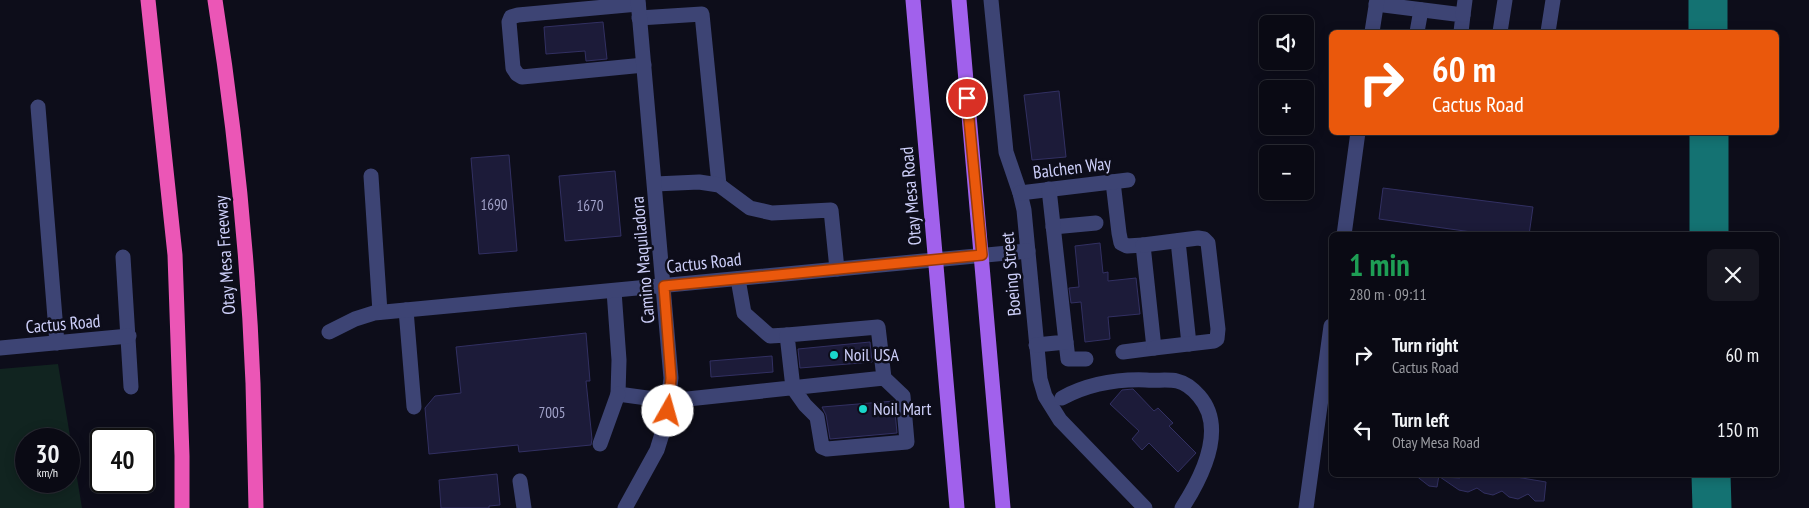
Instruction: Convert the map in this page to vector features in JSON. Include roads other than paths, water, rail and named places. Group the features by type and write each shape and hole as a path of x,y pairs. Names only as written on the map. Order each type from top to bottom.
{"highway":[{"path":"148,0 175,255 182,508"},
{"name":"Otay Mesa Freeway","path":"216,0 232,115 243,223 253,382 256,508"}],"main road":[{"name":"Otay Mesa Road","path":"913,0 957,508"},
{"path":"959,0 1003,508"}],"street":[{"name":"Boeing Street","path":"992,0 1006,152 1024,210 1040,379 1051,408 1060,420 1145,508"},
{"path":"1461,30 1465,0"},
{"path":"1500,30 1505,0"},
{"path":"1548,30 1552,0"},
{"path":"1372,30 1377,2 1463,16"},
{"path":"644,65 522,77 513,68 509,22 511,17 518,15 639,7 702,14 719,185"},
{"name":"Camino Maquiladora","path":"625,508 657,450 670,401 671,359 639,7"},
{"path":"1418,30 1421,10"},
{"path":"38,107 56,343"},
{"path":"1344,232 1358,135"},
{"path":"371,176 380,312"},
{"name":"Balchen Way","path":"1020,193 1121,181 1119,233 1122,242 1128,246 1144,245"},
{"path":"654,184 699,182 719,185 750,208 772,213 831,210 837,269"},
{"path":"1049,189 1068,359 1086,359"},
{"path":"1053,228 1096,223"},
{"path":"1123,352 1214,341 1217,339 1218,329 1208,243 1204,240 1198,238 1144,245 1154,348"},
{"path":"1178,241 1190,344"},
{"name":"Cactus Road","path":"329,332 355,319 380,312 1028,251"},
{"path":"124,257 130,387"},
{"path":"738,279 744,313 770,336 878,327 884,378 903,396 907,442 827,449 822,447 817,417 805,405 793,388 787,336"},
{"path":"600,444 618,394 620,360 614,291"},
{"path":"406,310 414,407"},
{"name":"Cactus Road","path":"0,348 129,336"},
{"path":"1306,508 1329,341"},
{"path":"1036,345 1066,342"},
{"path":"618,394 670,401 884,378"},
{"path":"1062,398 1075,391 1109,382 1131,380 1177,382 1193,389 1204,402 1209,414 1212,427 1211,444 1192,493 1182,508"},
{"path":"520,481 524,508"}],"place":[{"name":"Noil USA","path":"834,355"},
{"name":"Noil Mart","path":"863,409"}]}
